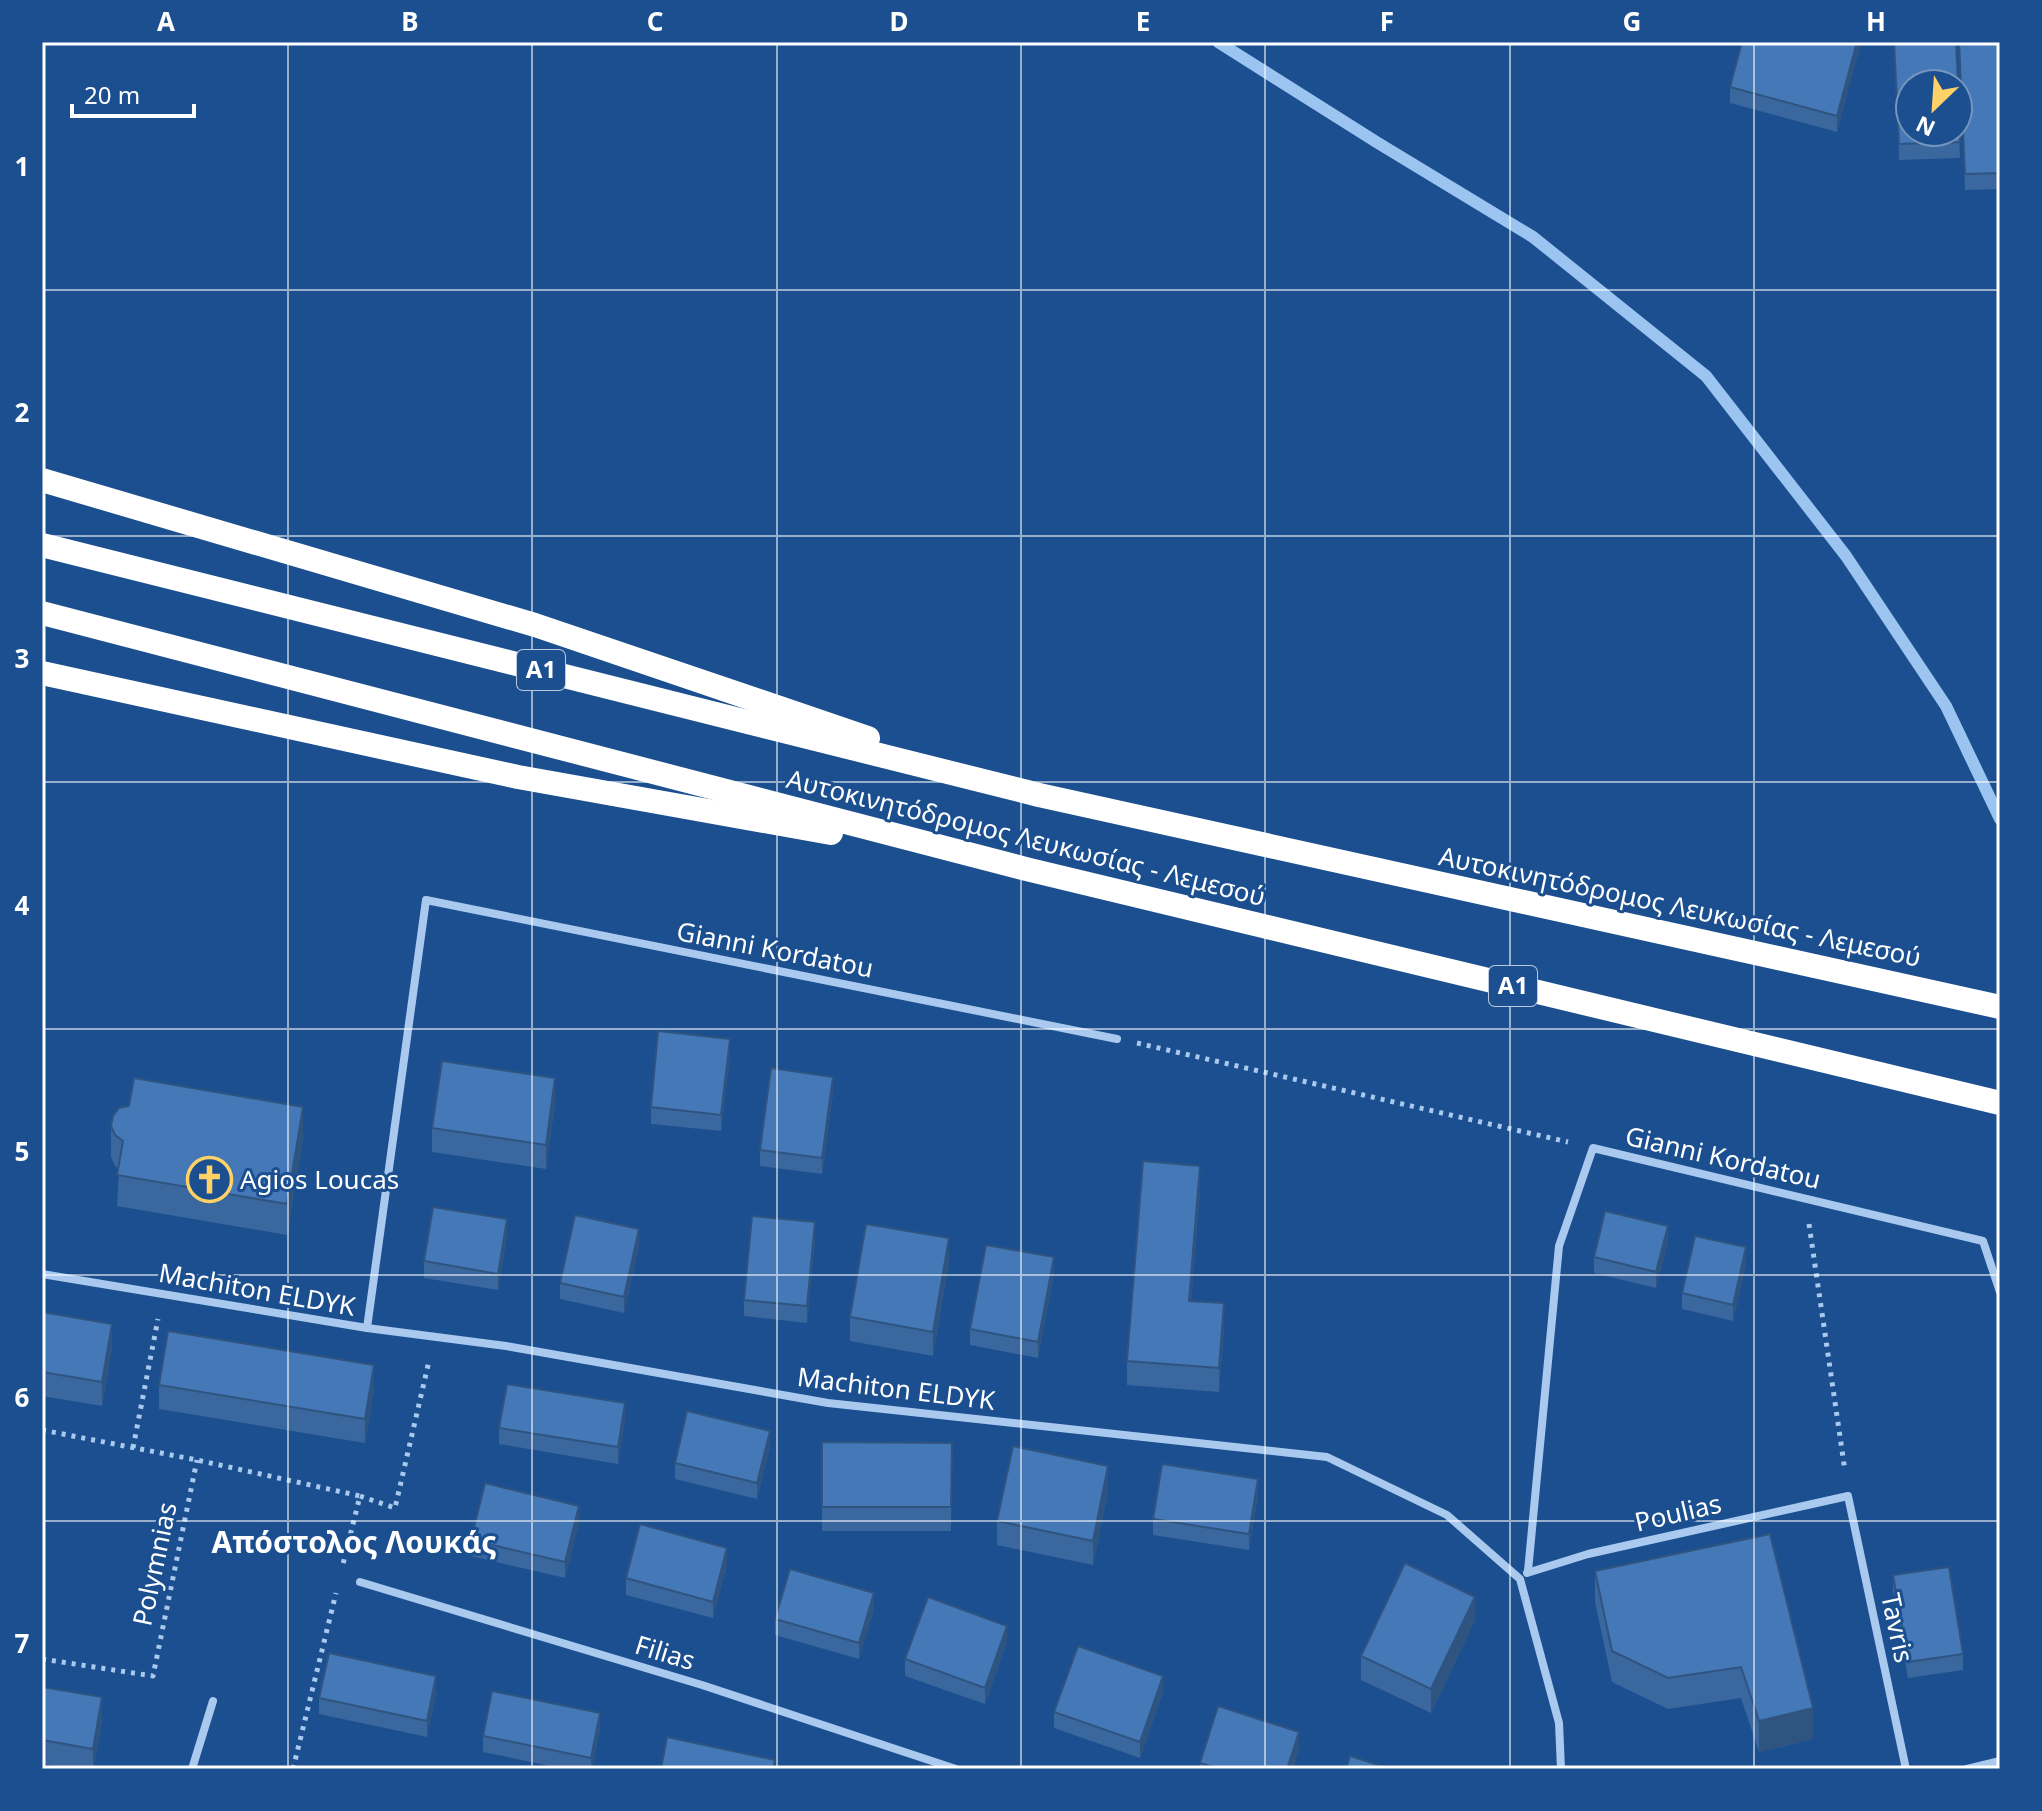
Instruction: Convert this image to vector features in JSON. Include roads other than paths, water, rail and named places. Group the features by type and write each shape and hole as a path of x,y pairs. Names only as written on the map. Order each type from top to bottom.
{"highway":[{"path":"42,480 535,625 1039,795"},
{"name":"Αυτοκινητόδρομος Λευκωσίας - Λεμεσού","path":"42,545 1039,795 2000,1007"},
{"name":"Αυτοκινητόδρομος Λευκωσίας - Λεμεσού","path":"42,613 1026,869 2000,1103"},
{"path":"42,673 518,777 1026,869"}],"street":[{"name":"Gianni Kordatou","path":"367,1328 426,900 1117,1039"},
{"name":"Gianni Kordatou","path":"1528,1571 1559,1246 1593,1148 1983,1241 2000,1292"},
{"name":"Machiton ELDYK","path":"42,1274 367,1328 506,1346 828,1403 1327,1457 1447,1515 1520,1579"},
{"name":"Poulias","path":"1520,1579 1528,1571 1588,1554 1848,1496"},
{"name":"Tavris","path":"1848,1496 1906,1769"},
{"path":"1520,1579 1559,1723 1561,1769"},
{"name":"Filias","path":"360,1582 702,1685 956,1769"},
{"path":"192,1769 213,1701"},
{"path":"1967,1769 2000,1761"}],"waterway":[{"path":"1218,42 1533,237 1706,376 1846,556 1946,706 2000,819"}],"place":[{"name":"Agios Loucas","path":"209,1180"}],"district":[{"name":"Απόστολος Λουκάς","path":"354,1543"}]}
